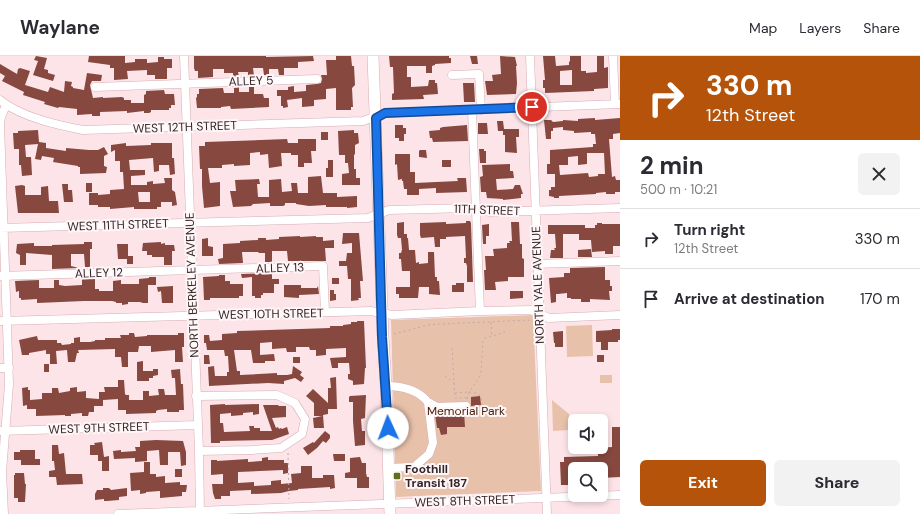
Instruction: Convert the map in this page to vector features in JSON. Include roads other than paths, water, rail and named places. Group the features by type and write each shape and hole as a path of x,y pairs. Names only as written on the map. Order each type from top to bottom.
{"main road":[{"path":"373,56 390,509"}],"street":[{"name":"NORTH BERKELEY AVENUE","path":"184,56 200,512"},
{"name":"NORTH YALE AVENUE","path":"530,56 547,514"},
{"path":"613,56 617,104"},
{"path":"452,75 479,74 477,110 476,210 480,311"},
{"name":"ALLEY 5","path":"95,87 317,79"},
{"name":"WEST 12TH STREET","path":"3,102 34,117 83,130 364,122 385,113 617,104"},
{"path":"3,102 0,124 4,321 9,368 8,402 2,432 1,472 4,514"},
{"name":"11TH STREET","path":"379,214 389,210 469,208 490,212 620,208"},
{"name":"WEST 11TH STREET","path":"2,228 368,218 379,214"},
{"path":"537,264 620,261"},
{"name":"ALLEY 13","path":"192,271 323,266 325,312"},
{"name":"ALLEY 12","path":"3,276 192,271"},
{"name":"WEST 10TH STREET","path":"4,321 371,311 392,315 531,310 548,318 620,315"},
{"path":"0,368 9,368"},
{"path":"386,386 398,386 411,390 424,397 428,402 437,407 466,402"},
{"path":"196,396 277,395 295,403 305,419 302,434 282,448 199,451"},
{"path":"389,468 414,467 429,454 433,442 428,402"},
{"name":"WEST 9TH STREET","path":"2,432 197,425"},
{"name":"WEST 8TH STREET","path":"118,514 290,508 390,509 547,498 620,495"}],"place":[{"name":"Foothill Transit 187","path":"397,476"}],"park label":[{"name":"Memorial Park","path":"466,411"}]}
